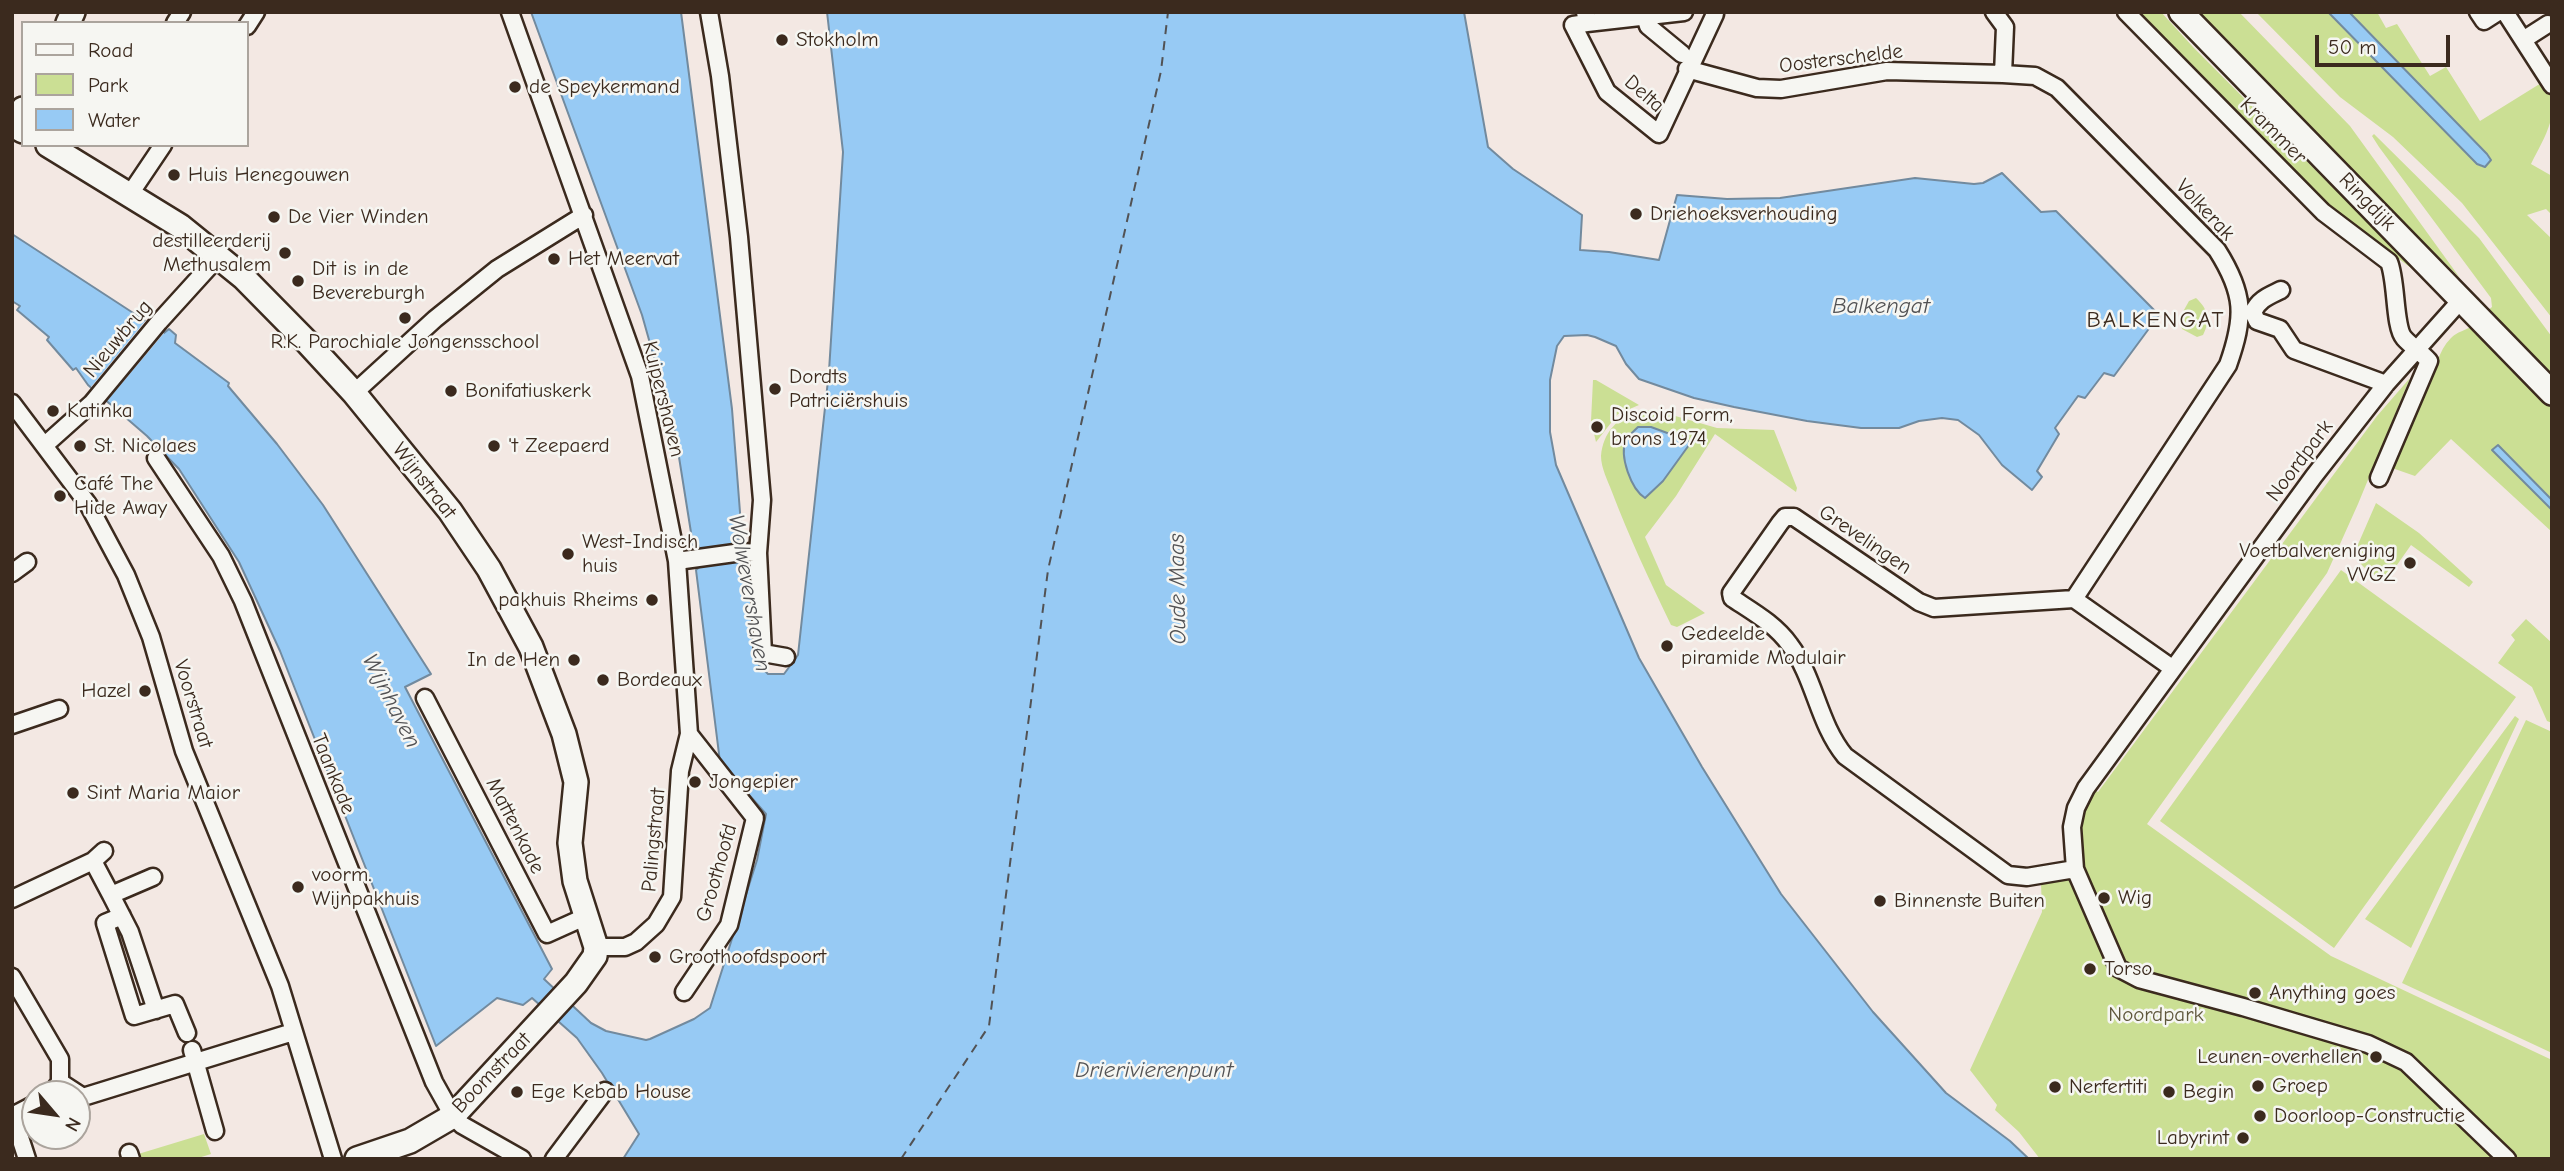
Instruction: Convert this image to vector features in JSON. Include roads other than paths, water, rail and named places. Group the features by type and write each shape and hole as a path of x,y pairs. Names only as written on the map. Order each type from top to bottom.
{"street":[{"name":"Kuipershaven","path":"510,12 640,376 677,561 690,734 680,771"},
{"path":"709,12 720,76 739,237 762,500 750,552 763,653 786,657"},
{"path":"1586,18 1684,12"},
{"path":"1994,12 2005,27 2003,74"},
{"name":"Krammer","path":"2126,12 2323,212 2389,262 2394,274 2402,337 2418,349"},
{"name":"Ringdijk","path":"2180,12 2552,393"},
{"path":"2478,12 2484,21 2498,12"},
{"path":"2504,12 2552,85"},
{"name":"Delta","path":"1586,18 1573,25 1607,92 1659,134 1685,62 1713,13"},
{"path":"1645,16 1648,26 1685,62"},
{"path":"2523,40 2546,19"},
{"name":"Oosterschelde","path":"1685,62 1757,88 1782,89 1887,71 2003,74"},
{"name":"Volkerak","path":"2003,74 2035,76 2057,88 2217,250 2238,290 2239,326 2228,365 2074,599"},
{"name":"Wijnstraat","path":"51,147 180,226 243,277 354,393 450,511 489,569 531,648 564,734 576,782 570,843 575,881 596,947"},
{"path":"130,194 162,147"},
{"path":"354,393 435,319 497,268 584,215"},
{"name":"Nieuwbrug","path":"45,445 92,403 159,322 218,257"},
{"path":"2281,290 2261,299 2256,305 2253,312 2257,321 2280,329 2294,351 2386,384"},
{"name":"Noordpark","path":"2461,300 2386,384 2314,476 2172,668 2086,789 2076,808 2072,827 2075,869 2118,968 2139,979 2368,1044 2406,1062 2507,1159"},
{"path":"2379,478 2429,365 2429,361 2418,349"},
{"name":"Voorstraat","path":"12,402 88,504 126,575 151,637 184,751 280,986 333,1159"},
{"name":"Taankade","path":"156,458 220,556 243,601 427,1066 453,1116"},
{"name":"Grevelingen","path":"2074,599 1934,608 1919,602 1794,517 1785,517 1780,523 1731,593 1732,598 1781,633 1793,648 1828,731 1845,755 2008,876 2026,877 2075,869"},
{"path":"677,561 750,552"},
{"path":"12,573 27,562"},
{"path":"2074,599 2172,668"},
{"name":"Mattenkade","path":"425,698 547,934 587,916"},
{"path":"12,725 59,709"},
{"name":"Groothoofd","path":"684,992 729,925 755,818 690,734"},
{"name":"Palingstraat","path":"596,947 625,947 636,942 656,924 669,906 672,897 680,771"},
{"path":"12,899 98,856 111,895 122,916 105,923 134,1016 175,1004 187,1032"},
{"path":"111,895 153,877"},
{"name":"Boomstraat","path":"357,1159 410,1141 453,1116 587,969 595,956 596,947"},
{"path":"12,976 60,1059 62,1066 58,1080"},
{"path":"91,1094 194,1056 293,1032"},
{"path":"194,1056 215,1131"},
{"path":"554,1159 605,1091"},
{"path":"13,1116 27,1159"},
{"path":"453,1116 462,1125 522,1159"}],"water":[{"path":"531,12 681,12 732,409 742,538 737,539 740,559 746,562 759,665 768,674 784,674 798,655 829,371 843,152 827,12 1464,12 1488,147 1513,169 1582,215 1580,250 1659,260 1677,195 1727,199 1780,198 1915,178 1983,183 2002,173 2041,212 2056,211 2159,315 2114,376 2104,373 2085,398 2078,396 2055,428 2059,434 2037,471 2042,477 2032,490 2002,465 1979,435 1958,420 1942,418 1919,421 1899,428 1861,428 1807,421 1694,398 1639,379 1616,346 1587,335 1564,336 1557,346 1550,380 1550,432 1556,465 1639,658 1702,767 1781,894 1873,1012 1946,1093 2010,1141 2029,1159 623,1159 639,1134 577,1038 532,998 523,1005 497,998 436,1046 280,651 239,562 179,469 147,436 88,385 76,368 73,370 47,340 49,337 17,310 20,306 12,301 12,234 164,333 169,329 176,335 175,343 229,383 228,386 277,444 323,505 431,674 405,687 552,969 544,979 591,1023 606,1031 650,1039 694,1019 710,1008 757,860 766,814 720,762 696,570 703,564 698,544 693,545 675,432 642,315"},
{"path":"2328,12 2349,12 2487,154 2491,160 2485,167 2477,164"},
{"path":"1638,427 1651,427 1689,441 1689,445 1663,481 1645,498 1631,480 1624,455 1626,440"},
{"path":"2498,445 2552,500 2552,510 2492,450"}],"place":[{"name":"Stokholm","path":"782,40"},
{"name":"de Speykermand","path":"515,87"},
{"name":"Huis Henegouwen","path":"174,175"},
{"name":"Driehoeksverhouding","path":"1636,214"},
{"name":"De Vier Winden","path":"274,217"},
{"name":"destilleerderij Methusalem","path":"285,253"},
{"name":"Het Meervat","path":"554,259"},
{"name":"Dit is in de Bevereburgh","path":"298,281"},
{"name":"R.K. Parochiale Jongensschool","path":"405,318"},
{"name":"Dordts Patriciërshuis","path":"775,389"},
{"name":"Bonifatiuskerk","path":"451,391"},
{"name":"Katinka","path":"53,411"},
{"name":"Discoid Form, brons 1974","path":"1597,427"},
{"name":"St. Nicolaes","path":"80,446"},
{"name":"'t Zeepaerd","path":"494,446"},
{"name":"Café The Hide Away","path":"60,496"},
{"name":"West-Indisch huis","path":"568,554"},
{"name":"Voetbalvereniging VVGZ","path":"2410,563"},
{"name":"pakhuis Rheims","path":"652,600"},
{"name":"Gedeelde piramide Modulair","path":"1667,646"},
{"name":"In de Hen","path":"574,660"},
{"name":"Bordeaux","path":"603,680"},
{"name":"Hazel","path":"145,691"},
{"name":"Jongepier","path":"695,782"},
{"name":"Sint Maria Maior","path":"73,793"},
{"name":"voorm. Wijnpakhuis","path":"298,887"},
{"name":"Wig","path":"2104,898"},
{"name":"Binnenste Buiten","path":"1880,901"},
{"name":"Groothoofdspoort","path":"655,957"},
{"name":"Torso","path":"2090,969"},
{"name":"Anything goes","path":"2255,993"},
{"name":"Leunen-overhellen","path":"2376,1057"},
{"name":"Groep","path":"2258,1086"},
{"name":"Nerfertiti","path":"2055,1087"},
{"name":"Ege Kebab House","path":"517,1092"},
{"name":"Begin","path":"2169,1092"},
{"name":"Doorloop-Constructie","path":"2260,1116"},
{"name":"Labyrint","path":"2243,1138"}],"district":[{"name":"BALKENGAT","path":"2156,320"}],"water label":[{"name":"Balkengat","path":"1881,306"},
{"name":"Oude Maas","path":"1178,589"},
{"name":"Wolwevershaven","path":"749,593"},
{"name":"Wijnhaven","path":"391,701"},
{"name":"Drierivierenpunt","path":"1154,1070"}]}
